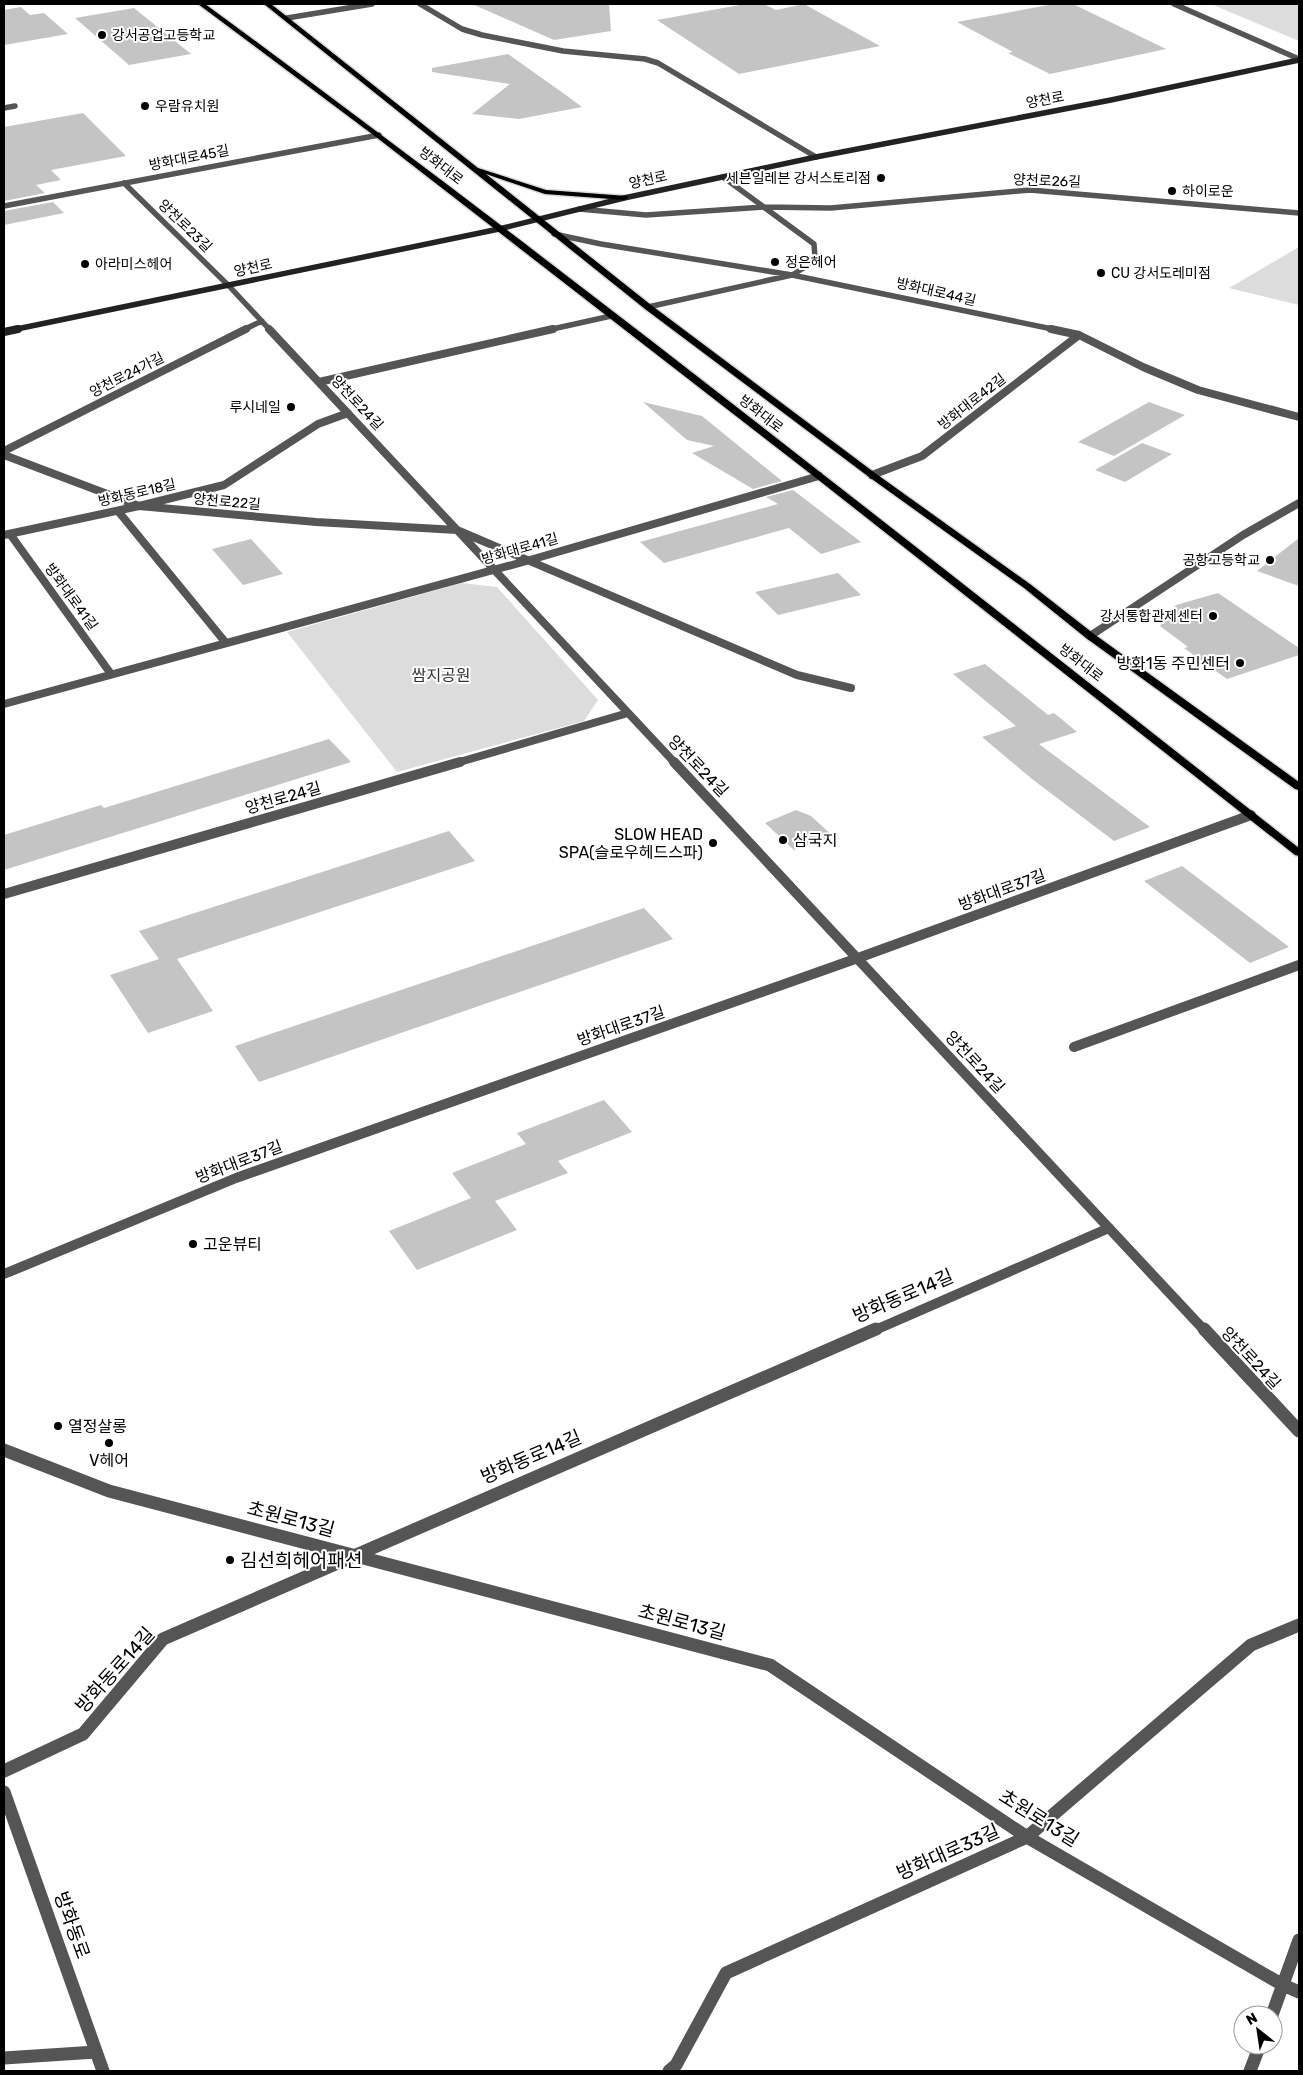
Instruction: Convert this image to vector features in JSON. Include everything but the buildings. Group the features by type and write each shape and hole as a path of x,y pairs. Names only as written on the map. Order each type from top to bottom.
{"main road":[{"name":"방화대로","path":"201,4 379,135 819,476 1299,853"},
{"name":"방화대로","path":"267,4 648,307 872,475 1027,586 1090,636 1299,787"},
{"name":"양천로","path":"4,332 499,229 624,198 816,157 1111,100 1299,60"},
{"path":"470,167 545,192 624,198"}],"street":[{"path":"287,18 372,4"},
{"path":"420,4 462,29 482,35 564,51 645,59 658,63 816,157"},
{"path":"1174,4 1299,60"},
{"path":"4,108 15,106"},
{"name":"방화대로45길","path":"4,206 379,135"},
{"path":"648,307 792,275 815,258 814,244 723,177"},
{"name":"양천로23길","path":"124,183 229,286"},
{"name":"양천로26길","path":"579,209 646,215 764,207 831,208 1030,190 1299,213"},
{"name":"방화대로44길","path":"554,234 601,244 792,275 1079,335 1143,367 1198,390 1299,417"},
{"name":"양천로24길","path":"229,286 1299,1431"},
{"path":"319,382 612,316"},
{"name":"양천로24가길","path":"4,452 262,321"},
{"name":"방화대로42길","path":"872,475 922,456 1079,335"},
{"name":"방화동로18길","path":"7,535 118,511 224,484 318,424 348,413"},
{"name":"양천로22길","path":"4,455 139,506 316,522 457,530"},
{"name":"방화대로41길","path":"4,704 530,560 819,476"},
{"path":"1090,636 1243,535 1299,503"},
{"path":"118,511 226,643"},
{"path":"457,530 797,675 851,688"},
{"name":"방화대로41길","path":"7,535 111,674"},
{"name":"양천로24길","path":"4,894 628,713"},
{"name":"방화대로37길","path":"4,1274 236,1178 858,958 1251,815"},
{"path":"1074,1047 1299,965"},
{"name":"방화동로14길","path":"4,1771 83,1734 163,1639 1109,1228"},
{"name":"초원로13길","path":"4,1450 109,1491 770,1665 1027,1837 1283,1985 1299,1992"},
{"name":"방화대로33길","path":"669,2071 676,2065 726,1973 1027,1837 1251,1645 1299,1625"},
{"name":"방화동로","path":"4,1792 103,2071"},
{"path":"1276,2005 1299,1940"},
{"path":"4,2058 96,2052"},
{"path":"1250,2071 1256,2055"}],"green space":[{"path":"1211,4 1299,4 1299,41"},
{"path":"1299,247 1299,305 1229,288"},
{"name":"쌈지공원","path":"462,583 497,587 598,700 584,721 397,772 287,632"}],"place":[{"name":"강서공업고등학교","path":"102,35"},
{"name":"우람유치원","path":"145,106"},
{"name":"세븐일레븐 강서스토리점","path":"881,178"},
{"name":"하이로운","path":"1172,191"},
{"name":"정은헤어","path":"775,262"},
{"name":"아라미스헤어","path":"85,264"},
{"name":"CU 강서도레미점","path":"1101,273"},
{"name":"루시네일","path":"291,407"},
{"name":"공항고등학교","path":"1270,560"},
{"name":"강서통합관제센터","path":"1213,616"},
{"name":"방화1동 주민센터","path":"1240,663"},
{"name":"삼국지","path":"783,840"},
{"name":"SLOW HEAD SPA(슬로우헤드스파)","path":"713,843"},
{"name":"고운뷰티","path":"193,1244"},
{"name":"열정살롱","path":"58,1426"},
{"name":"V헤어","path":"109,1443"},
{"name":"김선희헤어패션","path":"230,1560"}]}
